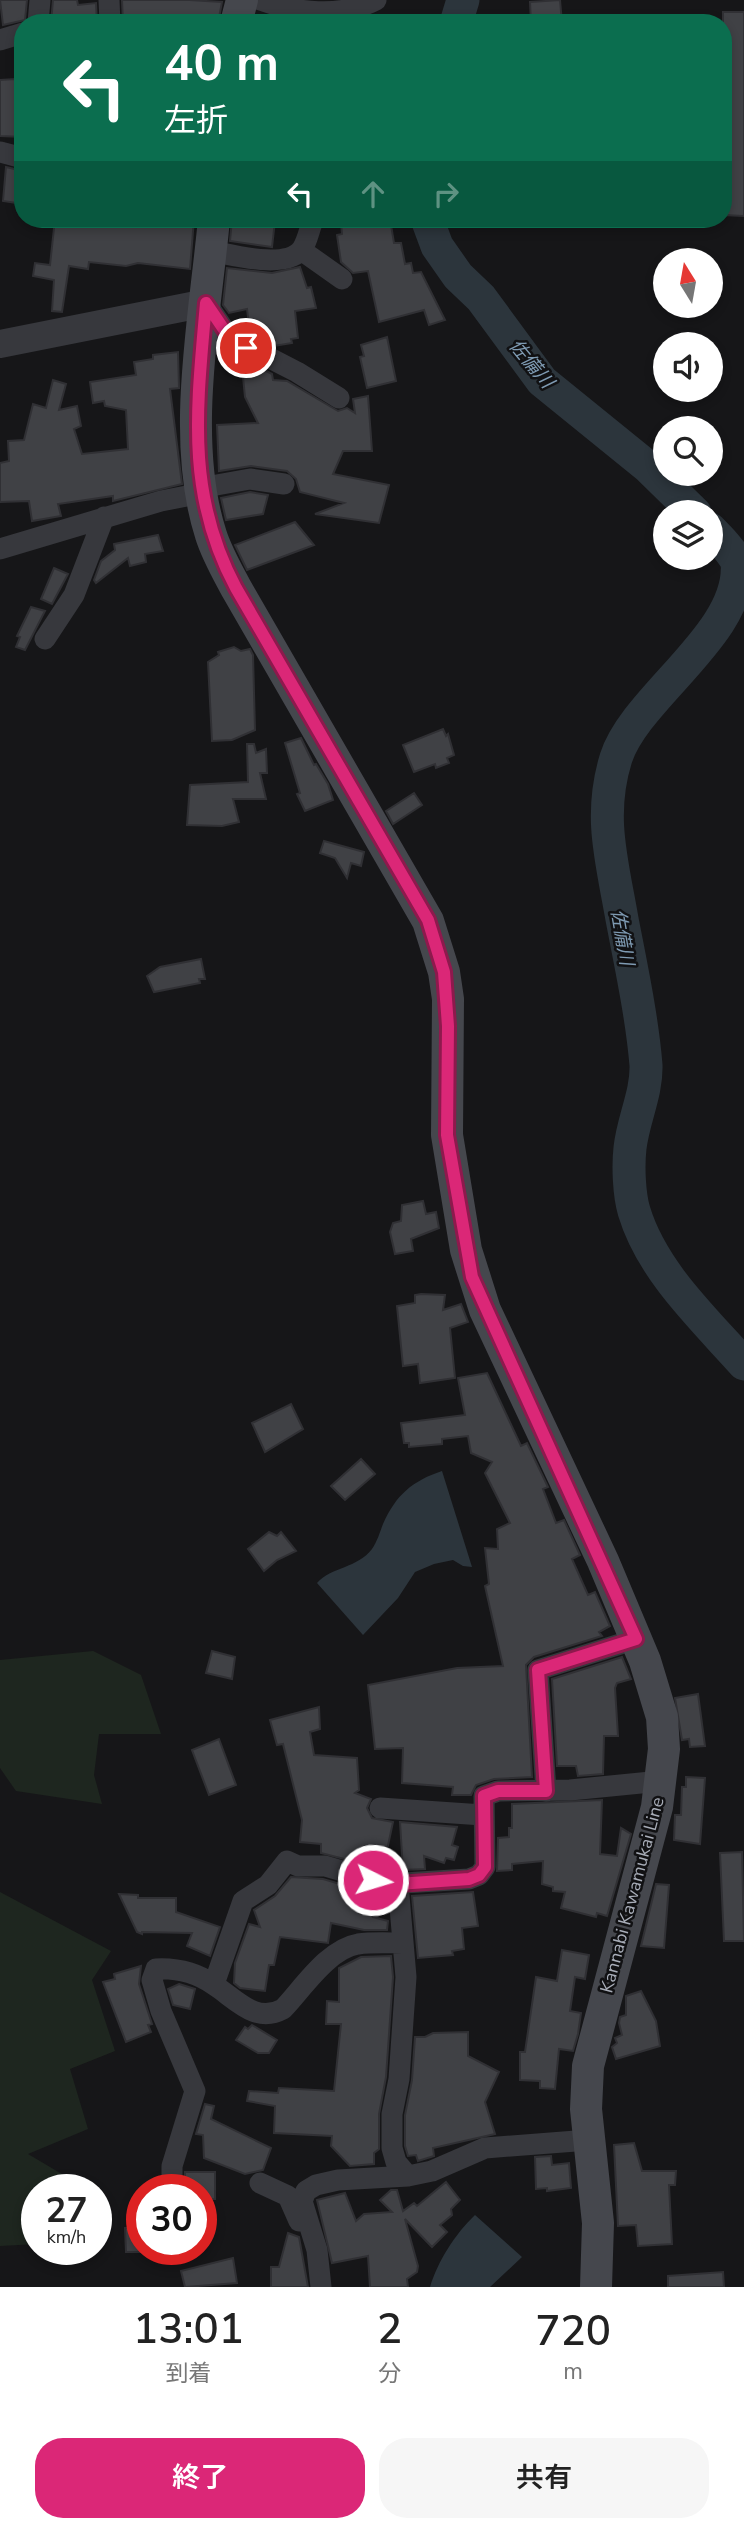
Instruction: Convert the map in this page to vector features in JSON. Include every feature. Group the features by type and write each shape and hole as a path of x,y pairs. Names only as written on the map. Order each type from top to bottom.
{"main road":[{"name":"Kannabi Kawamukai Line","path":"213,228 198,412 202,493 211,535 221,559 428,920 444,972 448,1013 447,1135 472,1277 636,1639 662,1717 661,1780 657,1807 591,2047 586,2097 597,2199 596,2287"}],"street":[{"path":"260,0 280,7 324,11 349,10 376,0"},
{"path":"211,251 274,261 293,256 301,250 310,228"},
{"path":"301,250 342,279"},
{"path":"0,344 206,303 229,337 289,367 340,398"},
{"path":"0,549 104,517 202,493 211,486 250,479 284,484"},
{"path":"45,639 74,595 104,517"},
{"path":"546,1791 538,1670 636,1639"},
{"path":"214,1984 243,1901 268,1885 287,1861 298,1866 325,1866 368,1879 398,1884 469,1879 479,1875 485,1867 484,1796 498,1791 546,1791 661,1780"},
{"path":"380,1808 483,1815"},
{"path":"398,1884 406,1977 399,2079 392,2115 392,2148 396,2162 408,2176"},
{"path":"172,2174 172,2166 195,2091 161,2011 152,1980 156,1969 184,1971 214,1984 245,2008 274,2014 283,2009 334,1955 345,1947 403,1943"},
{"path":"321,2287 317,2250 302,2202 306,2191 316,2185 338,2180 408,2176 432,2171 485,2148 589,2140"},
{"path":"260,2183 288,2196 296,2218 304,2227 309,2226"}],"shaded area":[{"path":"442,1471 472,1567 463,1566 453,1560 415,1572 398,1598 363,1635 317,1583 366,1555 374,1546 399,1497 422,1479"},
{"path":"93,1651 141,1675 161,1734 99,1734 94,1775 102,1804 16,1791 0,1768 0,1660"},
{"path":"0,1892 111,1951 92,1980 115,2051 70,2069 88,2129 28,2154 62,2174 21,2174 21,2245 0,2246"},
{"path":"475,2215 522,2257 490,2287 430,2287 448,2248"}],"building":[{"path":"0,0 27,0 26,14 14,14 14,22 3,25"},
{"path":"53,0 77,0 78,5 96,3 97,14 52,14"},
{"path":"122,0 222,2 220,14 123,14"},
{"path":"560,0 561,14 531,14 530,2"},
{"path":"744,12 744,216 732,215 732,14 723,14"},
{"path":"14,79 14,137 0,136 0,80"},
{"path":"6,167 14,169 14,203 3,201"},
{"path":"54,228 193,228 190,269 138,263 126,266 89,262 88,269 69,266 62,312 52,311 54,280 33,276 35,263 50,265"},
{"path":"231,228 274,228 272,247 230,241"},
{"path":"341,228 392,228 394,243 401,243 405,264 411,263 413,273 421,272 445,320 429,325 424,310 379,322 368,271 353,273 341,262 337,235 342,234"},
{"path":"300,267 307,288 311,287 316,308 295,311 298,338 291,339 292,343 274,346 250,333 247,309 229,313 223,305 227,268 272,273"},
{"path":"387,337 396,381 367,388 360,357 364,356 361,345"},
{"path":"178,352 179,388 170,389 182,484 113,501 113,496 58,504 61,516 32,521 29,501 0,502 0,463 9,461 8,441 24,440 33,404 46,408 53,380 66,384 59,410 77,406 81,426 74,429 82,454 128,449 126,410 105,406 104,401 93,403 90,382 136,375 134,362 153,359 153,355"},
{"path":"249,362 272,374 273,380 287,381 338,411 347,408 355,413 353,399 368,396 372,451 343,451 333,474 389,485 379,523 315,514 344,503 300,492 296,479 287,471 251,466 219,471 217,425 258,423 245,397 242,367 249,366"},
{"path":"250,492 268,495 263,514 226,520 221,498"},
{"path":"295,522 314,545 247,570 235,545"},
{"path":"158,535 163,551 145,554 146,562 130,566 128,558 96,583 94,580 101,561 115,550 114,544"},
{"path":"54,568 68,574 52,604 41,599"},
{"path":"31,607 45,611 25,650 16,647 20,637 17,636"},
{"path":"234,647 241,651 250,649 253,655 255,730 232,740 212,741 208,662 219,655 218,652"},
{"path":"443,729 446,736 448,734 454,755 447,758 449,763 436,768 435,764 414,772 403,745"},
{"path":"301,738 314,765 316,764 328,784 333,800 305,811 297,794 300,793 285,743"},
{"path":"247,744 254,744 256,753 266,749 267,773 260,773 266,799 233,799 239,822 222,826 187,825 190,785 248,782"},
{"path":"414,793 422,805 393,824 386,811"},
{"path":"324,841 364,852 361,866 351,863 347,878 335,858 320,853"},
{"path":"201,959 205,979 199,979 200,983 154,992 147,976 160,967"},
{"path":"423,1201 426,1214 436,1212 439,1228 411,1239 413,1251 395,1254 390,1232 393,1223 401,1221 402,1205"},
{"path":"415,1295 445,1295 443,1310 461,1304 468,1322 450,1328 455,1378 420,1383 418,1364 403,1366 397,1306 415,1303"},
{"path":"487,1373 521,1446 527,1443 548,1487 543,1489 556,1523 564,1520 580,1555 572,1559 588,1595 595,1592 610,1626 599,1632 602,1636 534,1657 526,1665 532,1777 494,1779 476,1785 471,1795 452,1795 453,1787 402,1783 403,1748 375,1749 368,1685 457,1668 503,1666 485,1586 489,1584 485,1548 498,1549 497,1529 510,1523 485,1473 492,1462 471,1453 468,1436 442,1439 442,1444 409,1447 409,1443 404,1443 401,1423 465,1415 458,1378"},
{"path":"291,1404 303,1429 265,1452 252,1423"},
{"path":"361,1459 375,1474 345,1500 331,1486"},
{"path":"269,1532 277,1536 281,1532 296,1551 277,1560 264,1571 248,1549"},
{"path":"212,1651 235,1657 232,1679 206,1673"},
{"path":"622,1657 631,1679 617,1683 615,1688 618,1736 604,1736 603,1774 578,1776 576,1766 557,1766 552,1679"},
{"path":"698,1694 705,1746 690,1747 689,1739 682,1740 675,1698"},
{"path":"319,1707 320,1729 310,1732 314,1755 357,1758 359,1790 355,1793 371,1799 367,1808 372,1818 393,1822 383,1869 321,1853 321,1844 300,1842 302,1820 283,1744 277,1745 270,1720"},
{"path":"219,1739 236,1785 209,1795 192,1750"},
{"path":"686,1777 705,1778 700,1844 674,1840 675,1815 681,1815 682,1787 686,1787"},
{"path":"602,1800 600,1854 617,1856 621,1828 631,1834 607,1916 597,1913 596,1917 561,1908 565,1892 553,1891 553,1887 542,1884 543,1861 512,1864 512,1870 497,1871 498,1838 509,1837 509,1828 512,1828 512,1804"},
{"path":"400,1822 457,1827 452,1845 458,1847 454,1860 446,1858 444,1863 424,1856 425,1869 403,1870"},
{"path":"742,1852 744,1941 724,1941 720,1853"},
{"path":"291,1877 323,1879 378,1895 373,1917 388,1921 387,1930 364,1930 331,1923 328,1943 280,1937 274,1965 269,1965 265,1991 240,1988 234,1983 235,1963 249,1924 260,1927 254,1910 275,1896"},
{"path":"656,1884 669,1885 664,1948 641,1946"},
{"path":"473,1892 478,1926 462,1928 464,1949 452,1951 453,1955 418,1958 412,1896"},
{"path":"119,1894 138,1895 138,1898 176,1898 176,1912 220,1927 210,1956 187,1946 192,1933 137,1932"},
{"path":"562,1950 589,1955 585,1979 575,1977 570,2011 581,2013 578,2034 573,2051 559,2049 555,2089 540,2088 540,2081 520,2080 520,2052 525,2052 536,1977 557,1981"},
{"path":"391,1956 393,1977 386,2077 379,2114 379,2149 374,2153 374,2164 350,2166 331,2146 332,2136 274,2133 275,2106 247,2101 249,2091 278,2093 279,2088 334,2091 341,2024 326,2024 327,2001 339,2002 339,1968 361,1957"},
{"path":"141,1966 139,1984 152,2024 148,2025 151,2032 126,2042 103,1982 115,1979 114,1974"},
{"path":"179,1984 195,1989 190,2009 173,2005 168,1989"},
{"path":"641,1991 656,2021 660,2046 616,2059 612,2047 617,2043 615,2038 622,2035 619,2023 620,2017 626,2015 626,1996"},
{"path":"252,2025 277,2040 269,2053 258,2053 236,2040 245,2027 248,2029"},
{"path":"468,2032 468,2056 499,2072 485,2102 495,2134 433,2148 434,2156 418,2161 416,2155 408,2156 405,2146 405,2115 412,2080 415,2037 425,2037 433,2033"},
{"path":"205,2104 214,2106 211,2119 271,2148 263,2170 245,2174 204,2158 203,2135 196,2134"},
{"path":"634,2143 642,2171 676,2171 675,2185 669,2185 672,2244 638,2246 636,2225 618,2226 614,2145"},
{"path":"551,2156 552,2165 569,2163 571,2188 547,2191 547,2188 536,2189 535,2157"},
{"path":"185,2172 215,2172 215,2174"},
{"path":"446,2182 460,2200 451,2209 452,2215 440,2225 447,2232 432,2247 405,2219 418,2266 417,2272 407,2279 408,2287 370,2287 368,2256 332,2263 317,2200 345,2193 356,2221 364,2214 392,2212 380,2200 391,2190 397,2190 403,2211 414,2203 417,2206"},
{"path":"288,2233 299,2237 308,2287 271,2287 271,2267 279,2267"},
{"path":"233,2258 237,2283 185,2287 181,2271 217,2265 217,2262"},
{"path":"723,2272 724,2287 668,2287 668,2276"}],"waterway":[{"name":"佐備川","path":"459,14 463,0"},
{"name":"佐備川","path":"430,228 437,246 458,276 481,298 542,381 648,467 682,500"},
{"name":"佐備川","path":"723,543 737,562 735,588 724,614 707,639 644,711 627,735 616,758 607,819 611,858 639,1010 646,1065 629,1155 634,1211 642,1233 666,1274 744,1364"}],"route":[{"path":"246,348 229,337 206,303 198,448 204,508 211,535 236,588 428,920 444,972 448,1026 447,1135 457,1206 472,1277 636,1639 538,1670 546,1791 498,1791 484,1796 482,1805 485,1867 479,1875 469,1879 398,1884 373,1880"}]}
